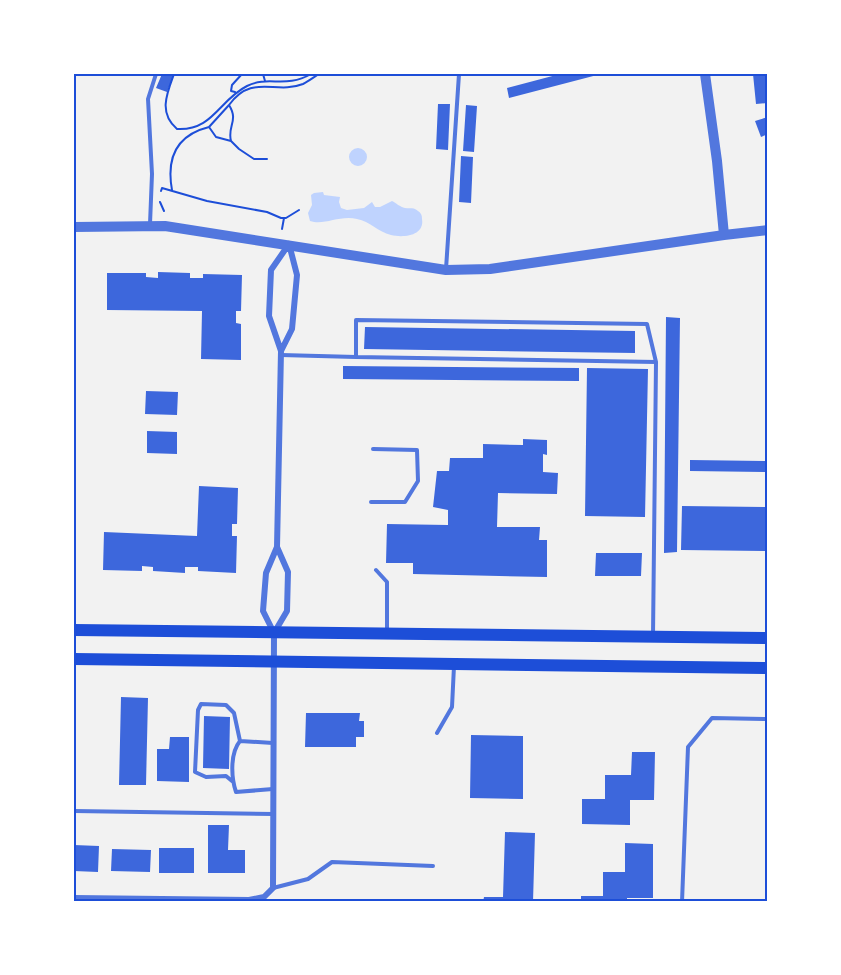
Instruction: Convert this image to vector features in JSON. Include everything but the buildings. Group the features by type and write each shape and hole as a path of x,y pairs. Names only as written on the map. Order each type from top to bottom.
{"main road":[{"path":"74,630 768,638"},
{"path":"74,659 768,668"}],"street":[{"path":"705,74 724,235"},
{"path":"74,227 150,225 289,244 446,270 490,269 724,235 768,231"},
{"path":"281,353 292,329 297,275 289,244"},
{"path":"274,633 263,611 266,573 277,547 281,353 269,316 271,270 289,244"},
{"path":"74,898 249,900 264,897 273,888 273,646 274,633 287,611 288,572 277,547"}],"lane":[{"path":"150,225 152,174 148,99 156,74"},
{"path":"446,270 459,74"},
{"path":"356,357 356,320 646,324 656,362 652,637"},
{"path":"281,353 356,357 656,362"},
{"path":"371,502 405,502 418,481 417,450 373,450"},
{"path":"376,570 387,582 387,634"},
{"path":"436,733 452,707 454,663"},
{"path":"232,781 226,776 206,777 195,772 198,710 201,704 226,705 234,713 240,741 235,748 232,781 236,792 273,789"},
{"path":"681,902 688,747 712,718 768,719"},
{"path":"240,741 273,742"},
{"path":"74,811 274,814"},
{"path":"273,888 308,879 332,862 434,866"}],"path":[{"path":"174,74 165,109 168,120 177,129 197,127 207,122 235,92 250,84 265,81 294,81 311,74"},
{"path":"235,92 231,91 232,84 242,74"},
{"path":"263,74 265,81"},
{"path":"172,190 170,168 176,148 188,134 209,127 239,95 256,86 302,84 319,74"},
{"path":"229,105 234,117 231,141"},
{"path":"209,127 216,137 231,141 251,157 259,160 267,159"},
{"path":"164,211 160,204 162,188 207,201 267,212 284,218 299,210"},
{"path":"282,229 284,218"}],"water":[{"path":"354,148 362,148 367,153 365,164 354,166 349,161 349,153"},
{"path":"323,192 324,195 340,197 341,208 347,210 364,208 372,202 375,207 380,207 392,201 419,212 422,216 422,225 417,232 396,236 386,234 357,219 310,221 308,213 312,205 311,195"}]}
